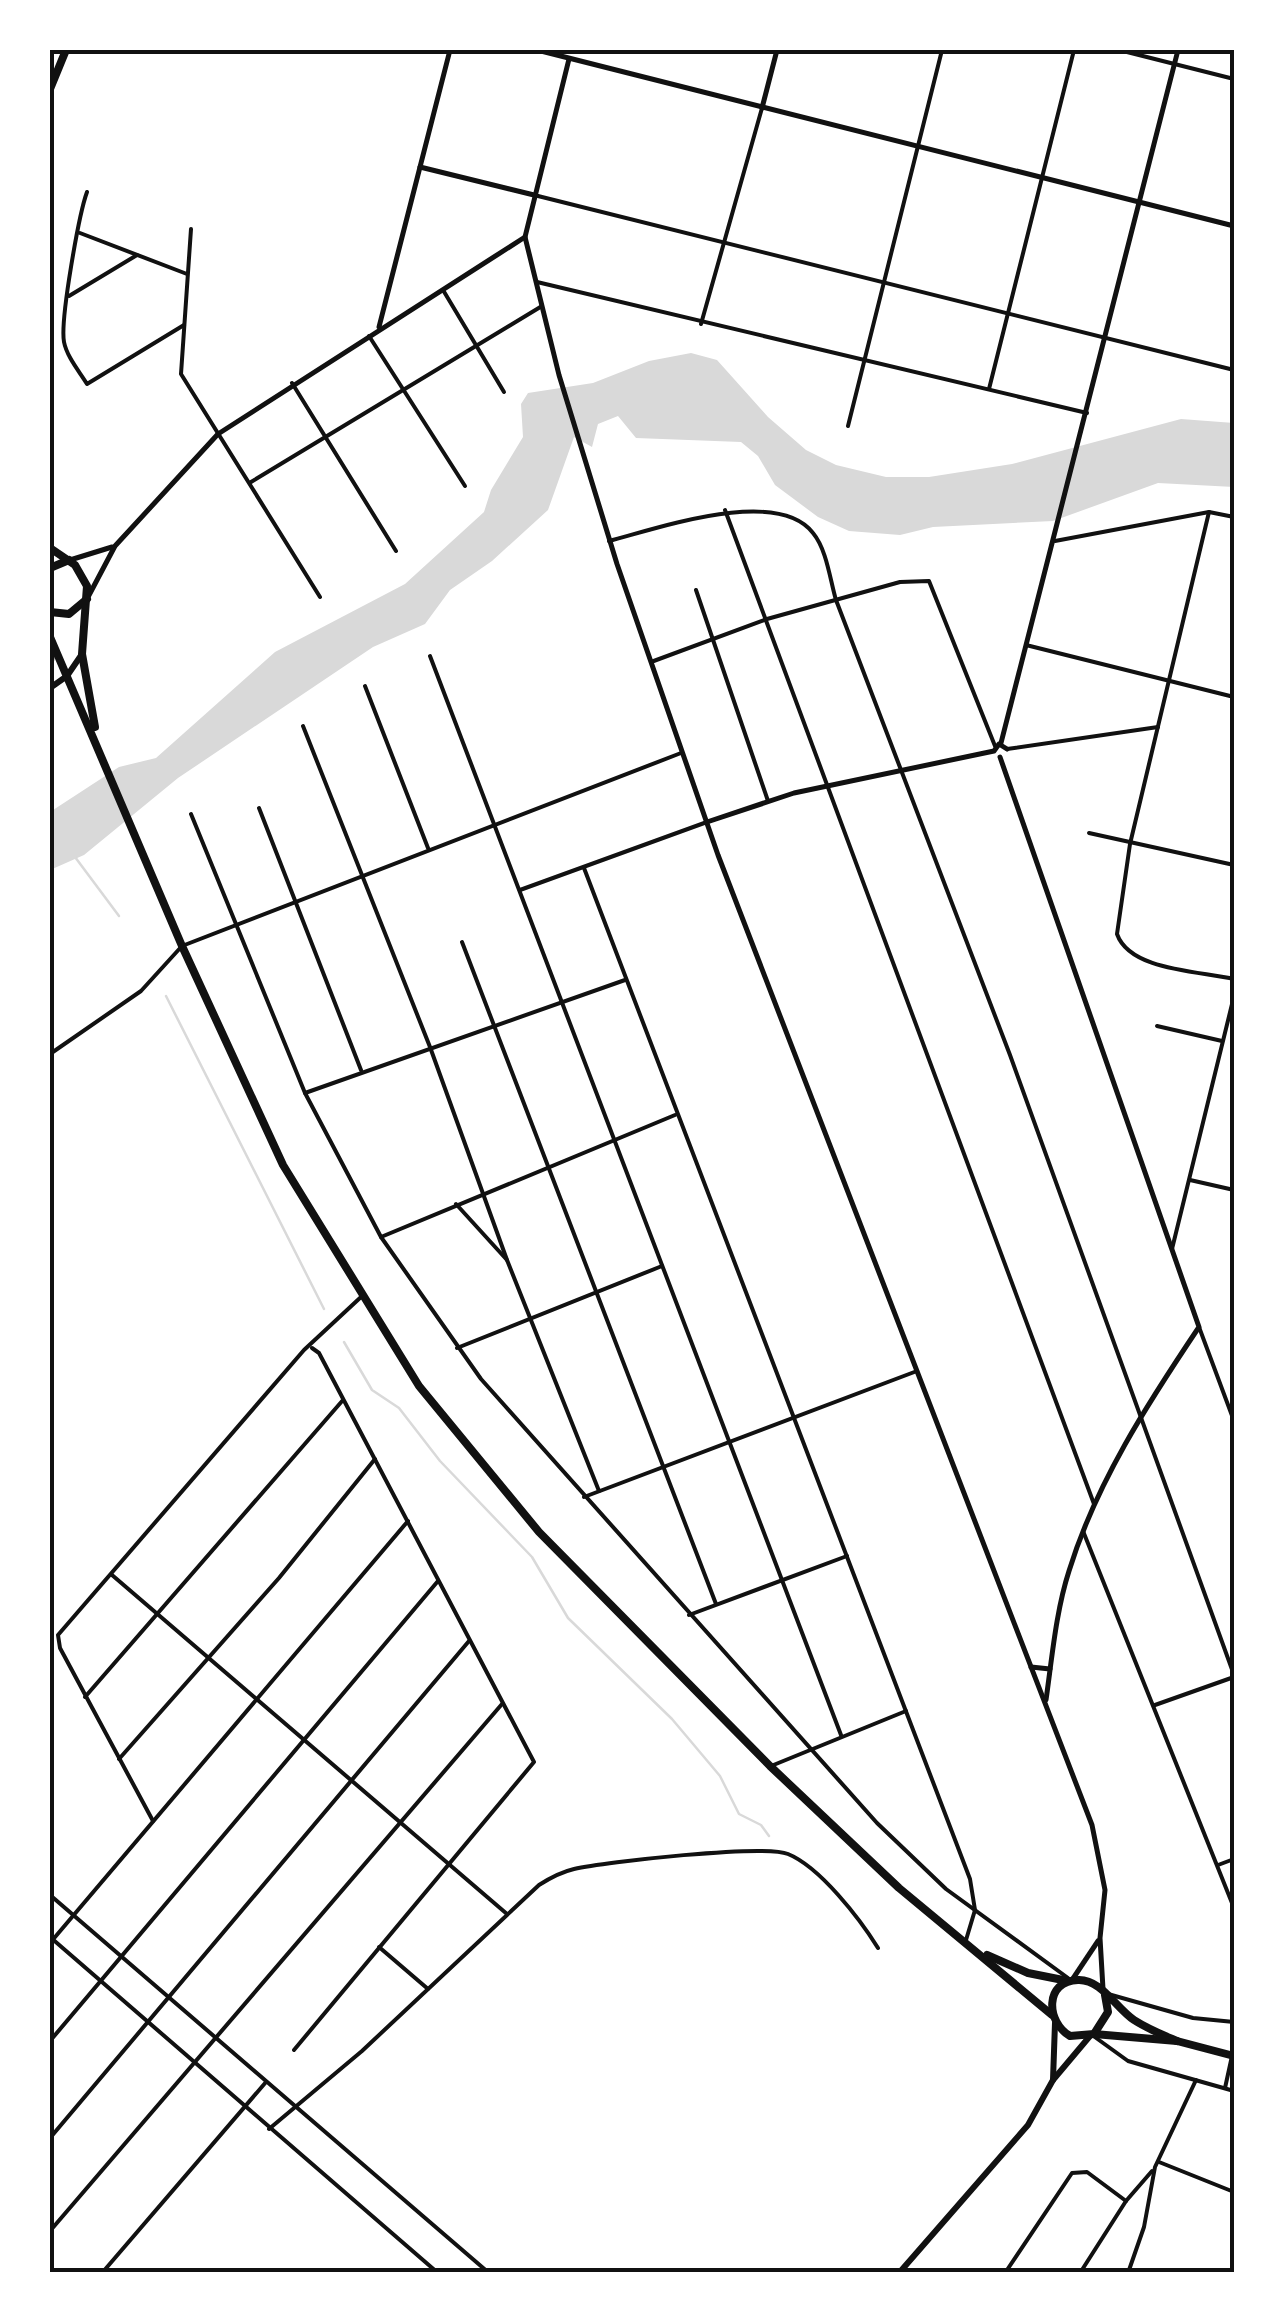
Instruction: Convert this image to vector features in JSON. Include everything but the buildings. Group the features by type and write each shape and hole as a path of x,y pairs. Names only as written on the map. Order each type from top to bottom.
{"highway":[{"path":"50,89 66,50"},
{"path":"50,548 69,560 84,578 87,599 82,654 99,744"},
{"path":"50,568 69,560"},
{"path":"50,612 68,614 87,599"},
{"path":"52,641 182,946 283,1164 361,1298 420,1386 487,1473 550,1544 770,1766 899,1888 1070,2036 1177,2041 1233,2056"},
{"path":"970,1946 1028,1974 1090,1981 1130,2018 1177,2041"},
{"path":"1053,2019 1052,1999 1070,1981"},
{"path":"1092,2035 1106,2021 1104,1993"}],"main road":[{"path":"50,669 52,641"},
{"path":"50,688 66,676 82,654"},
{"path":"1053,2019 1053,2080"},
{"path":"899,2273 1028,2125 1053,2080 1092,2035"}],"street":[{"path":"378,330 450,50"},
{"path":"537,50 1234,226"},
{"path":"572,50 525,237 559,376 609,541 706,822 1046,1703 1100,1853 1105,1890 1100,1938 1104,1993 1193,2018 1234,2022"},
{"path":"701,324 777,50"},
{"path":"848,426 942,50"},
{"path":"990,388 1074,50"},
{"path":"1119,50 1234,78"},
{"path":"997,747 1053,530 1088,413 1178,50"},
{"path":"420,167 1234,370"},
{"path":"87,192 79,214 64,343 87,384 184,325"},
{"path":"191,229 179,368 320,598"},
{"path":"78,232 187,274"},
{"path":"87,599 115,546 218,434 525,237"},
{"path":"69,296 137,255"},
{"path":"537,282 1088,413"},
{"path":"443,290 504,392"},
{"path":"249,483 542,306"},
{"path":"369,336 465,486"},
{"path":"292,383 396,551"},
{"path":"609,541 725,510 805,524 818,540 836,600 1010,1055 1234,1676 1156,1705"},
{"path":"725,510 1094,1504"},
{"path":"1050,542 1209,512 1234,517"},
{"path":"1209,512 1116,917 1120,944 1136,958 1234,978"},
{"path":"69,560 115,546"},
{"path":"651,662 767,619 910,580 922,579 933,586 997,747 1234,1419"},
{"path":"696,590 768,801"},
{"path":"1026,645 1234,697"},
{"path":"430,656 840,1735"},
{"path":"365,686 428,848"},
{"path":"302,726 430,1047 507,1260 599,1491"},
{"path":"520,890 768,801 902,773 997,747 1007,749 1158,727"},
{"path":"1000,757 1007,749"},
{"path":"50,1054 141,991 182,946 361,873 681,752"},
{"path":"259,808 361,1070"},
{"path":"190,814 305,1093 380,1237 457,1348 689,1615 896,1842 975,1910 1070,1981 1100,1938"},
{"path":"1090,833 1234,866"},
{"path":"584,868 675,1116 970,1880 975,1910 970,1946"},
{"path":"462,942 716,1604"},
{"path":"305,1093 361,1070 626,980"},
{"path":"1172,1249 1234,996"},
{"path":"1158,1026 1222,1041"},
{"path":"380,1237 675,1116"},
{"path":"1190,1180 1234,1190"},
{"path":"456,1204 507,1260"},
{"path":"457,1348 662,1266"},
{"path":"153,1821 56,1639 304,1350 312,1348 361,1298"},
{"path":"1046,1703 1067,1575 1083,1531 1140,1420 1199,1327"},
{"path":"294,2050 534,1766 319,1353 312,1348"},
{"path":"584,1496 916,1371"},
{"path":"85,1697 342,1400"},
{"path":"120,1759 279,1578 374,1460"},
{"path":"408,1522 51,1940 438,2273"},
{"path":"1083,1531 1156,1705 1234,1908"},
{"path":"689,1615 847,1556"},
{"path":"112,1576 507,1915"},
{"path":"50,2041 438,1581"},
{"path":"50,2138 470,1641"},
{"path":"1031,1667 1050,1670"},
{"path":"50,2230 502,1704"},
{"path":"770,1766 906,1711"},
{"path":"268,2129 428,1989 539,1885 570,1870 614,1861 784,1852 810,1870 859,1918 878,1948"},
{"path":"1218,1865 1234,1859"},
{"path":"50,1895 266,2082 299,2105 489,2273"},
{"path":"379,1946 428,1989"},
{"path":"1092,2035 1128,2061 1234,2091"},
{"path":"1225,2088 1233,2056"},
{"path":"1080,2273 1126,2201 1156,2164 1196,2080"},
{"path":"102,2273 266,2082"},
{"path":"1156,2164 1234,2192"},
{"path":"1128,2273 1144,2227 1156,2164"},
{"path":"1005,2273 1072,2172 1087,2172 1126,2201"}],"shaded area":[{"path":"691,353 717,360 768,417 806,450 836,465 886,477 929,477 1012,464 1181,419 1234,423 1234,487 1158,483 1053,521 933,527 900,535 849,531 818,517 775,485 758,456 741,442 636,438 618,416 598,424 592,447 574,437 548,510 492,561 450,590 425,624 373,647 178,778 84,855 50,870 50,812 119,767 156,758 275,652 405,584 484,512 491,490 523,437 521,404 528,393 593,383 649,361"}],"waterway":[{"path":"75,857 119,916"},
{"path":"166,996 324,1309"},
{"path":"344,1342 372,1390 399,1408 440,1461 532,1557 568,1618 672,1719 720,1776 739,1814 761,1825 769,1836"}]}
